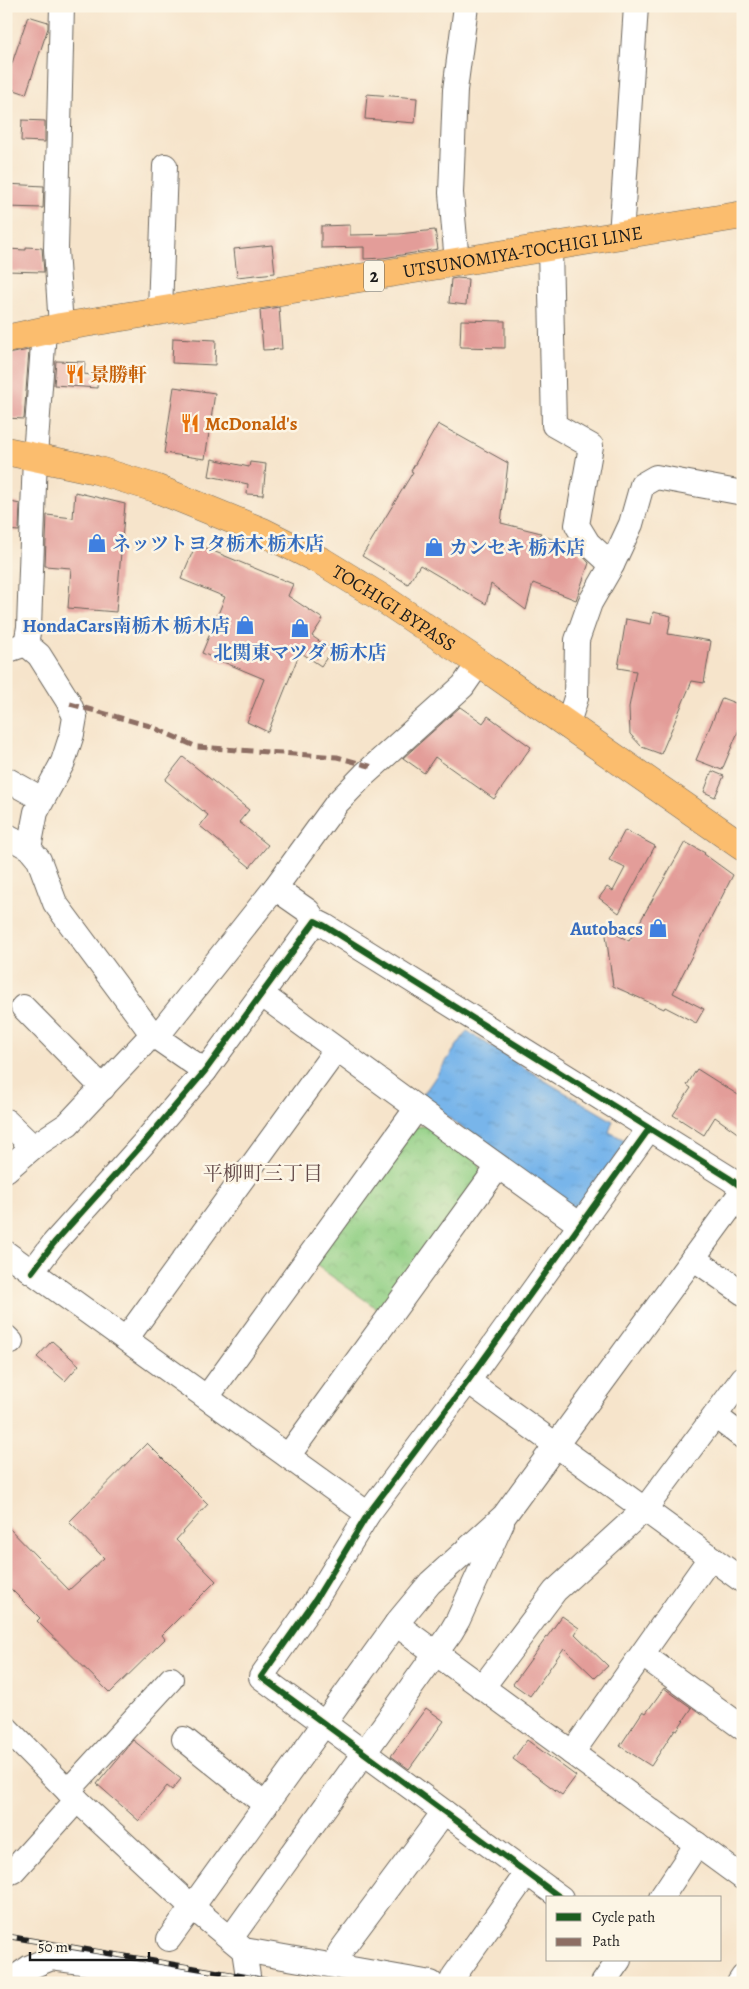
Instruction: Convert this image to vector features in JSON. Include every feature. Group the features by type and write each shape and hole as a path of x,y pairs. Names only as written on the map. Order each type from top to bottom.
{"main road":[{"name":"UTSUNOMIYA-TOCHIGI LINE","path":"6,339 52,329 743,215"},
{"name":"TOCHIGI BYPASS","path":"6,451 96,470 154,488 263,532 323,562 385,600 479,663 743,847"}],"street":[{"path":"28,848 33,822 42,800 64,762 75,718 68,701 39,655 16,647 29,628 35,456 52,329 56,249 62,6"},
{"path":"457,263 451,193 455,90 466,6"},
{"path":"621,236 636,6"},
{"path":"160,311 165,166"},
{"path":"550,248 554,425 591,446 577,525 588,543 612,565"},
{"path":"567,726 576,698 578,640 590,603 612,565 630,524 642,485 656,477 743,493"},
{"path":"6,1170 33,1147 68,1124 153,1035 163,1029 275,888 337,803 364,774 463,686 479,663"},
{"path":"6,779 42,800"},
{"path":"6,835 28,848 39,860 55,903 153,1035 205,1071"},
{"path":"169,1939 396,1624 430,1583 504,1516 743,1189 315,921 308,911 275,888"},
{"path":"32,1272 54,1243 205,1071 315,921"},
{"path":"261,994 416,1108 579,1224"},
{"path":"23,1007 103,1088"},
{"path":"126,1340 336,1050"},
{"path":"207,1397 416,1108"},
{"path":"6,1120 33,1147"},
{"path":"558,1896 261,1677 316,1599 368,1514 468,1381 649,1129"},
{"path":"288,1456 498,1167"},
{"path":"6,1254 368,1514"},
{"path":"693,1258 743,1293"},
{"path":"482,1688 555,1591 645,1509 743,1378"},
{"path":"468,1381 743,1581"},
{"path":"715,1416 743,1437"},
{"path":"249,1983 238,1944 365,1754 437,1653 458,1620 497,1536 504,1516"},
{"path":"572,1752 643,1655 710,1558"},
{"path":"396,1624 743,1878"},
{"path":"643,1655 743,1728"},
{"path":"6,1874 13,1871 72,1795 171,1679"},
{"path":"6,1728 72,1795 192,1907 238,1944 338,1966 431,1983"},
{"path":"184,1739 266,1805"},
{"path":"338,1966 340,1952 345,1944 444,1812"},
{"path":"662,1896 697,1844"},
{"path":"451,1983 454,1976 527,1873"},
{"path":"7,1983 30,1967 52,1958 117,1967 200,1983"},
{"path":"603,1983 617,1962"},
{"path":"739,1983 743,1977"}],"green space":[{"path":"426,1126 479,1163 482,1176 382,1312 313,1263 413,1127"}],"water":[{"path":"467,1031 613,1121 609,1132 627,1141 582,1207 571,1207 421,1098"}],"building":[{"path":"28,16 48,22 48,28 26,94 6,87 6,81"},
{"path":"367,94 417,98 415,123 365,119"},
{"path":"22,120 45,121 45,142 21,141"},
{"path":"6,184 44,186 43,208 6,207"},
{"path":"350,225 350,235 399,234 435,230 438,249 383,258 364,259 364,247 321,248 321,226"},
{"path":"272,245 275,273 237,277 234,249"},
{"path":"26,247 42,248 44,272 6,271 6,249 26,250"},
{"path":"451,279 468,279 466,305 449,303"},
{"path":"279,307 282,349 263,350 260,310"},
{"path":"461,320 505,321 505,348 460,347"},
{"path":"173,338 216,340 215,365 172,363"},
{"path":"29,350 24,419 6,418 7,354"},
{"name":"景勝軒","path":"56,361 85,362 84,374 98,376 97,388 54,385"},
{"name":"McDonald's","path":"174,387 215,393 205,459 164,453"},
{"path":"438,424 508,463 501,523 541,533 540,535 575,547 589,563 576,600 533,583 526,610 491,584 486,604 420,565 408,584 362,556 413,472 411,471"},
{"path":"212,459 249,467 250,462 266,464 263,495 247,494 248,484 209,476"},
{"name":"ネッツトヨタ栃木 栃木店","path":"75,492 125,504 116,612 68,608 71,568 45,566 47,515 73,518"},
{"path":"6,501 20,504 19,531 6,530"},
{"path":"196,544 293,584 288,596 323,619 312,636 332,650 321,666 300,652 268,732 247,722 264,679 202,653 225,597 181,579"},
{"path":"653,612 671,616 668,634 711,641 704,683 692,681 661,754 642,747 630,734 629,707 636,671 618,668 626,619 651,624"},
{"path":"722,698 743,706 743,720 722,770 696,760"},
{"path":"460,707 483,723 488,716 531,747 494,799 435,757 424,773 403,758"},
{"path":"183,757 249,810 239,822 268,845 250,867 200,826 208,815 165,780"},
{"path":"712,771 724,776 715,797 704,792"},
{"path":"625,830 655,846 619,913 599,898 607,887 613,891 625,868 609,860"},
{"name":"Autobacs","path":"685,842 705,853 733,875 673,993 704,1009 696,1023 665,1007 664,1009 613,986 605,928 629,941"},
{"path":"697,1069 743,1098 743,1137 715,1117 704,1135 673,1115 691,1088 687,1085"},
{"path":"52,1341 79,1365 65,1381 37,1357"},
{"path":"147,1443 208,1504 176,1540 216,1581 162,1635 165,1639 110,1693 37,1621 40,1618 6,1584 6,1525 69,1590 104,1558 69,1522"},
{"path":"562,1616 579,1628 575,1634 608,1666 595,1678 564,1648 530,1696 513,1684"},
{"path":"664,1688 692,1708 677,1730 675,1729 651,1766 620,1746 643,1711 646,1713"},
{"path":"426,1708 444,1721 409,1769 391,1756"},
{"path":"133,1740 181,1779 172,1790 167,1786 139,1821 97,1784"},
{"path":"527,1740 576,1776 562,1795 513,1759"}],"railway":[{"path":"6,1936 283,1983"}],"marked path":[{"path":"70,704 150,726 197,747 337,757 373,767"}],"cycle path":[{"path":"32,1272 54,1243 205,1071 315,921 743,1188"},
{"path":"558,1896 261,1677 316,1599 368,1514 468,1381 649,1129"}],"place":[{"name":"景勝軒","path":"75,374"},
{"name":"McDonald's","path":"190,423"},
{"name":"ネッツトヨタ栃木 栃木店","path":"97,543"},
{"name":"カンセキ 栃木店","path":"434,547"},
{"name":"HondaCars南栃木 栃木店","path":"245,625"},
{"name":"北関東マツダ 栃木店","path":"300,628"},
{"name":"Autobacs","path":"658,928"}],"district":[{"name":"平柳町三丁目","path":"263,1173"}]}
